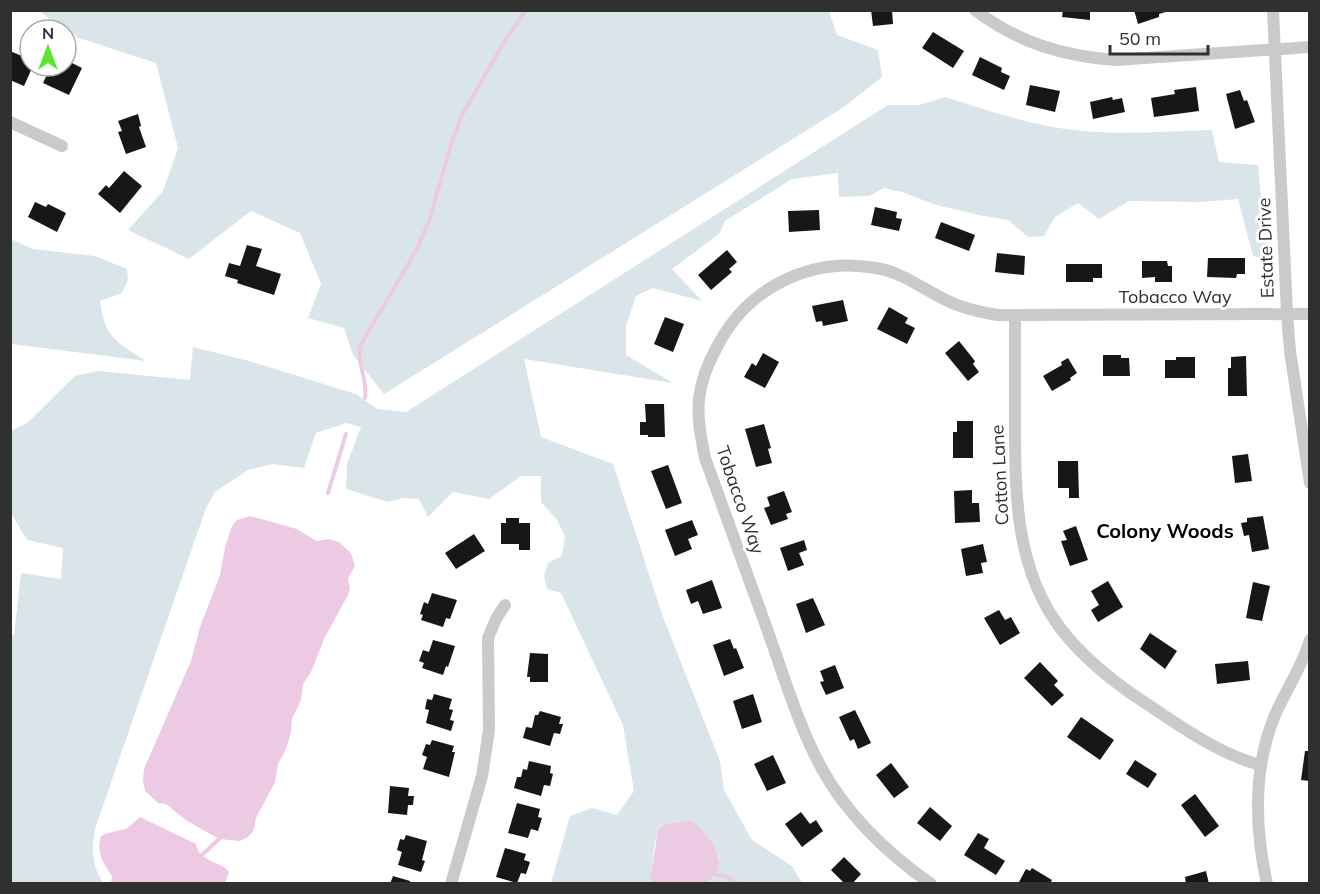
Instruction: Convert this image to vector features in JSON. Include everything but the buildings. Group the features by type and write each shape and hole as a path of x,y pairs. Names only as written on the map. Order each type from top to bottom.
{"street":[{"path":"975,10 1003,30 1024,41 1076,56 1115,60 1310,47"},
{"name":"Estate Drive","path":"1273,10 1287,314 1290,351 1310,483"},
{"path":"10,122 62,146"},
{"name":"Tobacco Way","path":"931,884 881,844 864,827 834,786 809,742 705,458 700,437 699,397 708,366 722,336 747,304 781,280 820,267 849,265 879,268 903,276 961,307 981,313 1015,316 1310,314"},
{"name":"Cotton Lane","path":"1015,316 1015,491 1024,553 1046,607 1077,648 1127,692 1224,751 1243,761 1261,765"},
{"path":"451,884 482,776 489,730 488,638 505,605"},
{"path":"1267,884 1258,829 1261,765 1275,716 1310,640"}],"shaded area":[{"path":"39,11 829,11 837,35 878,50 882,77 844,107 384,394 353,355 344,328 308,318 321,284 300,233 251,211 189,259 128,230 163,191 178,148 156,63 79,38 78,18 49,18"},
{"path":"945,97 1013,118 1065,129 1115,133 1212,130 1219,162 1258,165 1267,260 1253,256 1238,199 1200,202 1129,201 1099,219 1078,203 1055,217 1044,236 1028,237 1008,220 933,204 884,188 869,196 839,197 838,173 792,179 725,221 719,234 672,269 702,301 653,288 636,296 626,326 626,355 673,383 524,359 541,437 613,464 663,617 720,761 724,790 752,840 792,866 802,883 706,883 719,858 707,837 691,820 665,824 659,833 655,842 651,883 551,883 570,816 592,808 617,815 634,791 623,725 561,593 547,589 544,576 548,563 562,556 565,536 557,520 541,502 541,476 521,476 489,499 453,492 428,517 419,499 404,498 388,502 346,489 347,464 361,427 346,423 316,433 304,468 272,464 248,470 215,492 206,508 95,829 93,857 103,883 11,883 10,635 14,635 21,573 61,579 63,548 27,540 11,513 11,431 27,423 75,376 98,371 190,380 193,347 249,361 356,394 377,409 406,412 888,105 919,105"},
{"path":"11,239 32,249 95,256 127,269 128,280 122,293 100,301 102,314 114,338 146,361 11,344"},
{"path":"250,516 297,529 316,541 329,539 339,542 351,553 355,566 348,578 350,589 348,595 303,684 301,700 292,719 291,732 278,764 275,782 256,818 254,830 240,841 219,839 187,821 166,804 158,803 145,791 143,780 144,769 191,661 200,627 220,575 225,547 232,526 237,520"},
{"path":"140,817 196,844 198,851 229,872 225,883 111,883 112,876 100,852 101,836 126,829"},
{"path":"691,820 702,830 716,849 719,864 717,871 704,884 651,883 658,831 665,824"}],"waterway":[{"path":"365,398 360,346 417,249 429,221 452,141 462,115 503,44 526,10"},
{"path":"328,493 346,434"},
{"path":"202,855 219,839"},
{"path":"715,875 726,876 738,884"}],"district":[{"name":"Colony Woods","path":"1165,531"}]}
